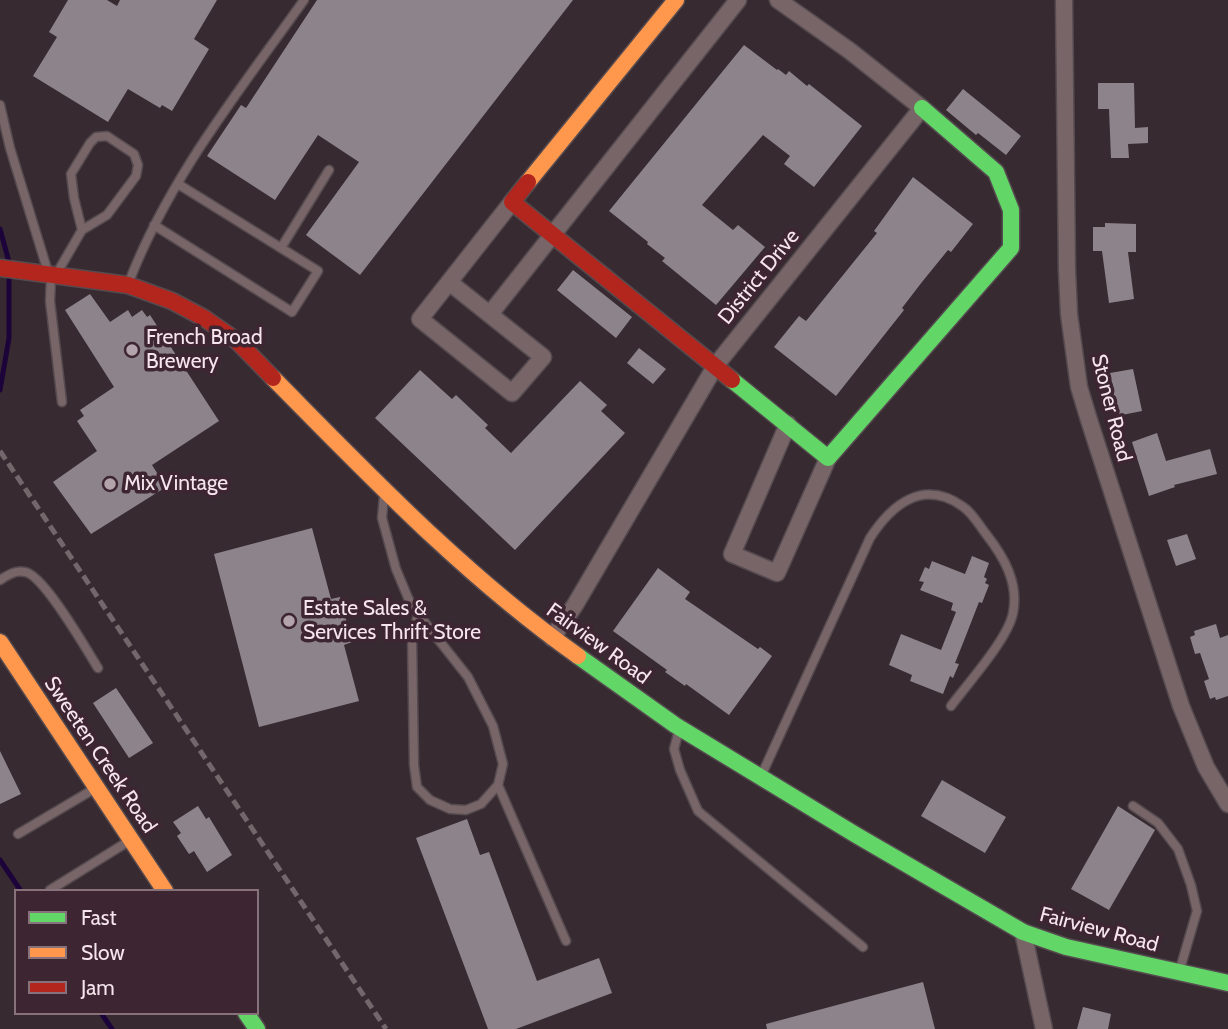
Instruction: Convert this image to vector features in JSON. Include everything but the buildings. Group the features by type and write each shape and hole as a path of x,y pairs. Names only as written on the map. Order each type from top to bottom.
{"main road":[{"path":"676,0 512,202 828,458 1011,248 1011,210 996,172 922,108"},
{"name":"Fairview Road","path":"0,268 128,285 172,301 204,318 237,341 385,490 464,565 552,638 680,727 856,835 1023,932 1066,947 1228,983"},
{"name":"Sweeten Creek Road","path":"0,642 164,889"}],"street":[{"path":"490,314 738,0"},
{"path":"778,0 850,51 922,108"},
{"name":"Stoner Road","path":"1064,0 1067,270 1069,314 1079,387 1181,706 1206,767 1228,804"},
{"name":"District Drive","path":"552,638 575,605 716,365 922,108"},
{"path":"449,282 543,357 512,393 420,319 449,282 512,202"},
{"path":"788,424 732,554 777,573 828,458"},
{"path":"1023,932 1044,1029"}],"lane":[{"path":"128,285 142,247 204,141 304,0"},
{"path":"0,105 10,148 52,275 50,301 62,402"},
{"path":"52,275 82,230 107,215 136,176 138,165 134,154 107,136 96,137 71,174 82,230"},
{"path":"281,248 329,170"},
{"path":"154,225 292,312 318,271 178,184"},
{"path":"385,490 382,518 396,569 418,615 468,677 493,726 503,765 498,785 481,804 466,810 450,810 430,800 417,787 414,765 412,636 418,615"},
{"path":"761,777 870,538 883,517 902,502 922,494 942,495 964,507 1004,561 1014,590 1013,612 1007,629 951,706"},
{"path":"0,580 12,572 27,572 43,583 98,668"},
{"path":"680,727 674,749 698,811 863,947"},
{"path":"498,785 566,941"},
{"path":"18,834 96,787"},
{"path":"1133,806 1158,823 1178,849 1191,885 1197,911 1180,972"},
{"path":"52,889 131,839"}],"waterway":[{"path":"0,229 9,262"},
{"path":"0,390 9,338 9,275"},
{"path":"0,860 20,889"},
{"path":"102,1015 112,1029"}],"railway":[{"path":"0,451 386,1029"}],"traffic: fast":[{"path":"732,380 828,458 1011,248 1011,210 996,172 922,108"},
{"path":"578,656 675,725 1023,932 1066,947 1228,983"},
{"path":"247,1015 257,1029"}],"traffic: slow":[{"path":"528,182 676,0"},
{"path":"273,378 457,559 496,593 578,656"},
{"path":"0,642 164,889"}],"traffic: jam":[{"path":"528,182 512,202 732,380"},
{"path":"0,268 128,285 172,301 204,318 237,341 273,378"}],"place":[{"name":"French Broad Brewery","path":"132,350"},
{"name":"Mix Vintage","path":"110,484"},
{"name":"Estate Sales & Services Thrift Store","path":"289,621"}]}
